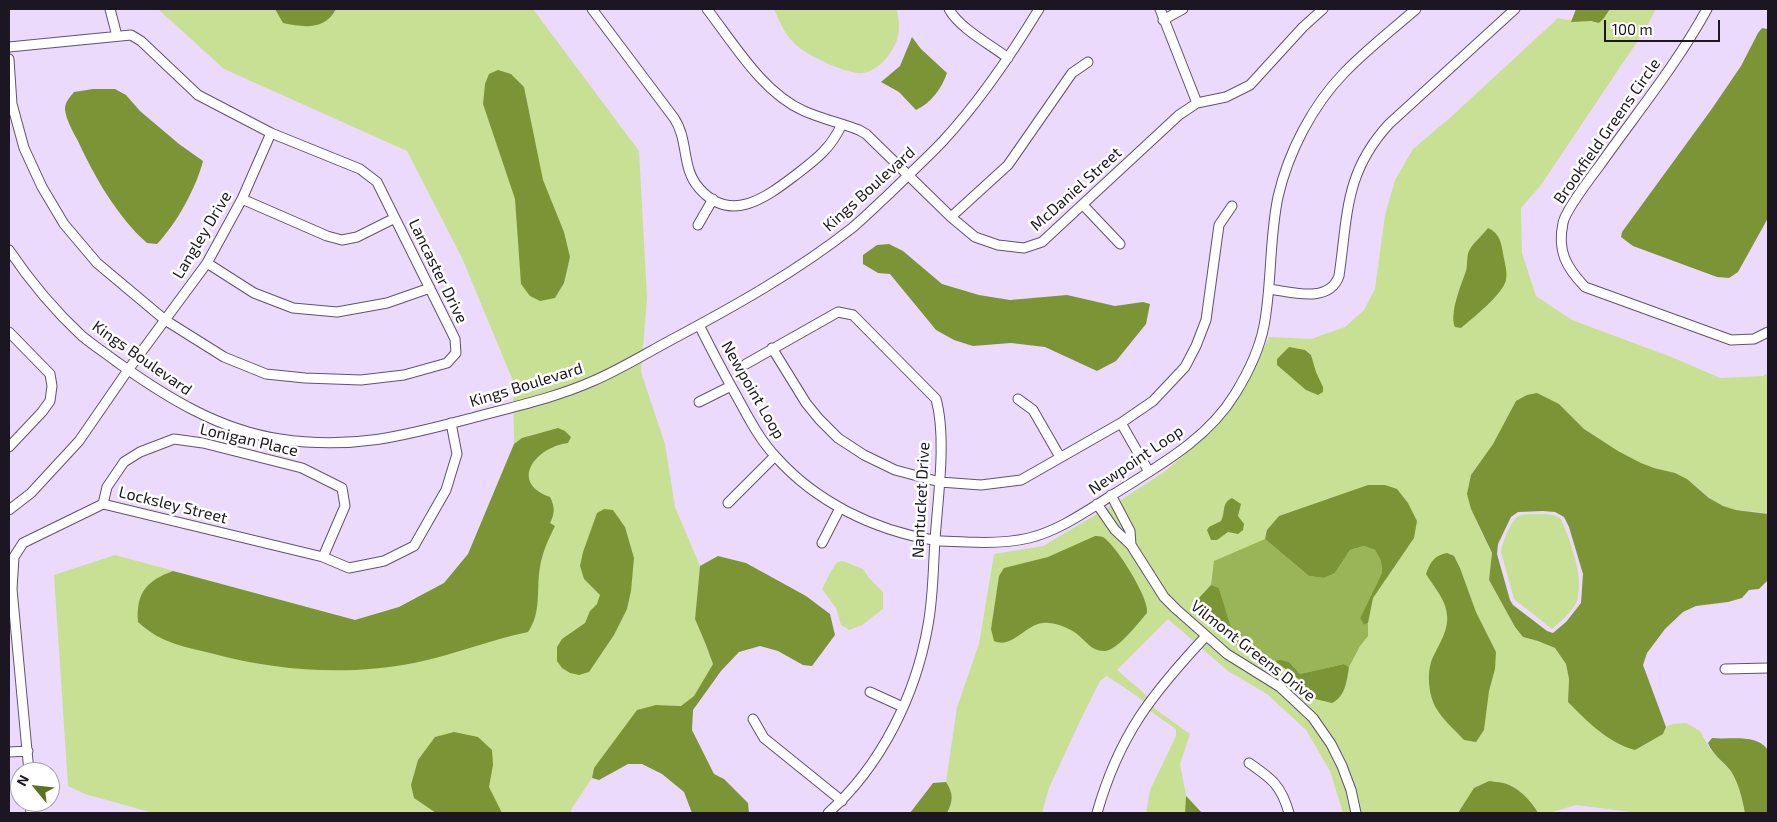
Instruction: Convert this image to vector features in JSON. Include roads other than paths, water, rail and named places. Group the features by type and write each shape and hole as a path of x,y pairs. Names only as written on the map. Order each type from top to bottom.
{"street":[{"path":"110,9 117,36"},
{"path":"592,9 674,118 684,137 689,174 699,188 713,199 725,204 739,205 750,204 763,198 825,151 836,137 842,124"},
{"name":"McDaniel Street","path":"707,9 755,71 776,93 804,111 866,134 951,217 975,237 998,245 1024,248 1042,242 1179,115 1197,103 1226,97 1250,85 1303,27 1323,9"},
{"path":"949,9 952,15 967,28 1008,58"},
{"name":"Kings Boulevard","path":"9,250 26,276 49,303 84,338 128,370 184,406 218,422 256,434 280,439 346,444 385,439 540,400 592,382 699,325 810,259 854,226 945,139 1008,58 1039,9"},
{"path":"1160,9 1197,103"},
{"path":"1163,20 1183,9"},
{"name":"Newpoint Loop","path":"699,325 756,432 775,456 798,480 840,508 894,531 934,540 1004,543 1032,538 1052,530 1112,495 1189,445 1233,398 1247,374 1264,329 1278,197 1287,168 1299,140 1328,92 1344,73 1416,9"},
{"path":"1269,289 1321,294 1335,285 1339,276 1350,193 1360,165 1372,144 1388,124 1515,9"},
{"name":"Brookfield Greens Circle","path":"1706,9 1690,38 1580,192 1563,221 1561,249 1572,274 1585,287 1731,340 1754,339 1768,332"},
{"name":"Lancaster Drive","path":"9,47 131,35 141,41 198,95 272,133 360,169 377,182 455,339 456,353 447,364 404,375 361,380 305,378 266,374 224,357 165,320 97,263 64,224 42,187 24,148 12,104 9,59"},
{"path":"951,217 1008,165 1072,73 1088,62"},
{"name":"Langley Drive","path":"9,510 31,493 79,440 207,263 242,199 272,133"},
{"path":"242,199 327,236 342,240 357,237 395,218"},
{"path":"698,225 713,199"},
{"path":"1083,205 1120,244"},
{"path":"772,348 806,403 819,419 838,438 864,455 895,470 940,482 980,485 1021,480 1122,422 1153,401 1185,367 1206,320 1219,225 1232,206"},
{"path":"207,263 254,293 293,308 338,312 387,303 430,288"},
{"name":"Nantucket Drive","path":"746,364 838,312 853,315 936,399 940,413 940,482 934,540 929,624 916,674 890,734 871,764 842,800 828,813"},
{"path":"9,332 50,374 52,386 50,400 42,412 9,448"},
{"path":"699,402 731,386"},
{"path":"1018,399 1033,410 1060,457"},
{"path":"1122,422 1149,472"},
{"name":"Locksley Street","path":"29,762 10,589 14,556 23,544 103,504 323,557 349,568 384,562 414,546 446,490 457,454 451,423"},
{"name":"Lonigan Place","path":"103,504 107,487 124,462 140,452 174,439 203,443 302,468 342,488 345,506 323,557"},
{"path":"728,503 775,456"},
{"name":"Vilmont Greens Drive","path":"1112,495 1130,531 1131,544"},
{"name":"Vilmont Greens Drive","path":"1097,504 1115,530 1131,544 1164,597 1233,658 1275,683 1313,718 1339,759 1348,781 1356,813"},
{"path":"822,543 840,508"},
{"path":"1098,813 1109,774 1130,730 1162,684 1206,636"},
{"path":"1725,669 1768,668"},
{"path":"870,692 903,706"},
{"path":"753,719 764,738 842,800"},
{"path":"9,752 28,751"},
{"path":"1249,762 1271,778 1281,791 1289,813"}]}
